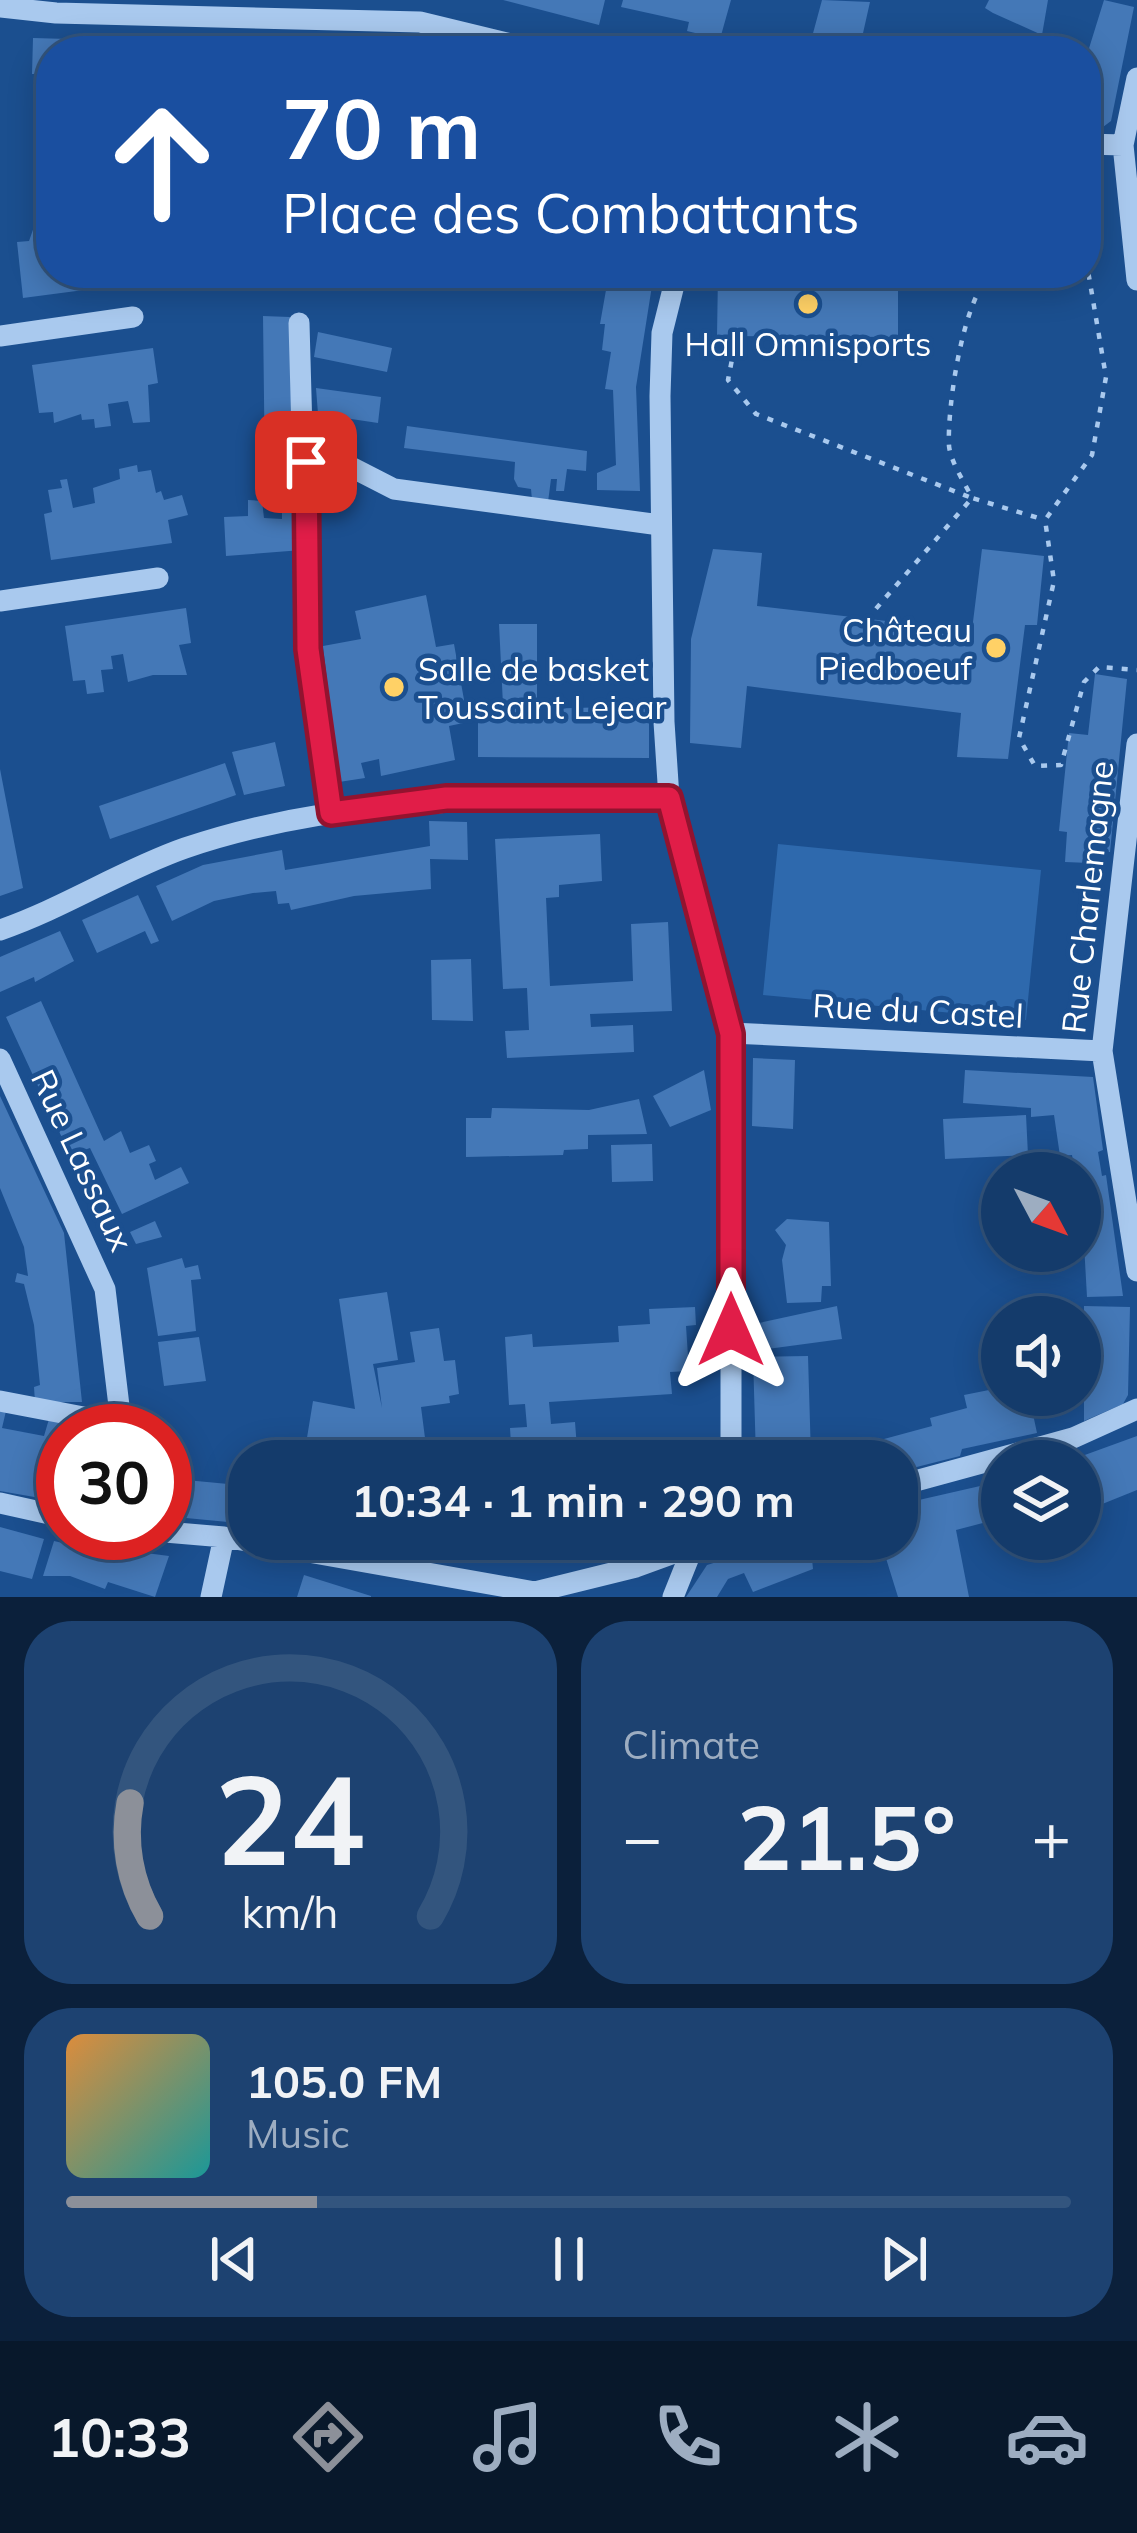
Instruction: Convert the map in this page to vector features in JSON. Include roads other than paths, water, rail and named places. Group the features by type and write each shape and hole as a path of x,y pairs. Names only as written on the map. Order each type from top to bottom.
{"street":[{"path":"0,7 56,13 420,22 478,36"},
{"path":"1137,77 1123,145 1137,280"},
{"path":"1101,144 1123,145"},
{"path":"673,288 662,333 660,526 669,798 731,1034 730,1440"},
{"path":"0,336 133,317"},
{"path":"299,322 308,649 331,813"},
{"path":"353,468 394,489 660,526"},
{"path":"0,601 158,578"},
{"name":"Rue Charlemagne","path":"1137,744 1132,861 1102,1052 1137,1271"},
{"path":"0,930 185,848 331,813 446,798 669,798"},
{"name":"Rue du Castel","path":"731,1034 1102,1052"},
{"name":"Rue Lassaux","path":"0,1059 105,1288 119,1404"},
{"path":"0,1401 36,1411"},
{"path":"918,1480 1073,1438 1137,1409"},
{"path":"0,1503 36,1510"},
{"path":"192,1534 538,1594 648,1560"},
{"path":"212,1597 224,1537"},
{"path":"673,1597 694,1560"}],"place":[{"name":"Hall Omnisports","path":"808,304"},
{"name":"Château Piedboeuf","path":"996,648"},
{"name":"Salle de basket Toussaint Lejear","path":"394,687"}]}
